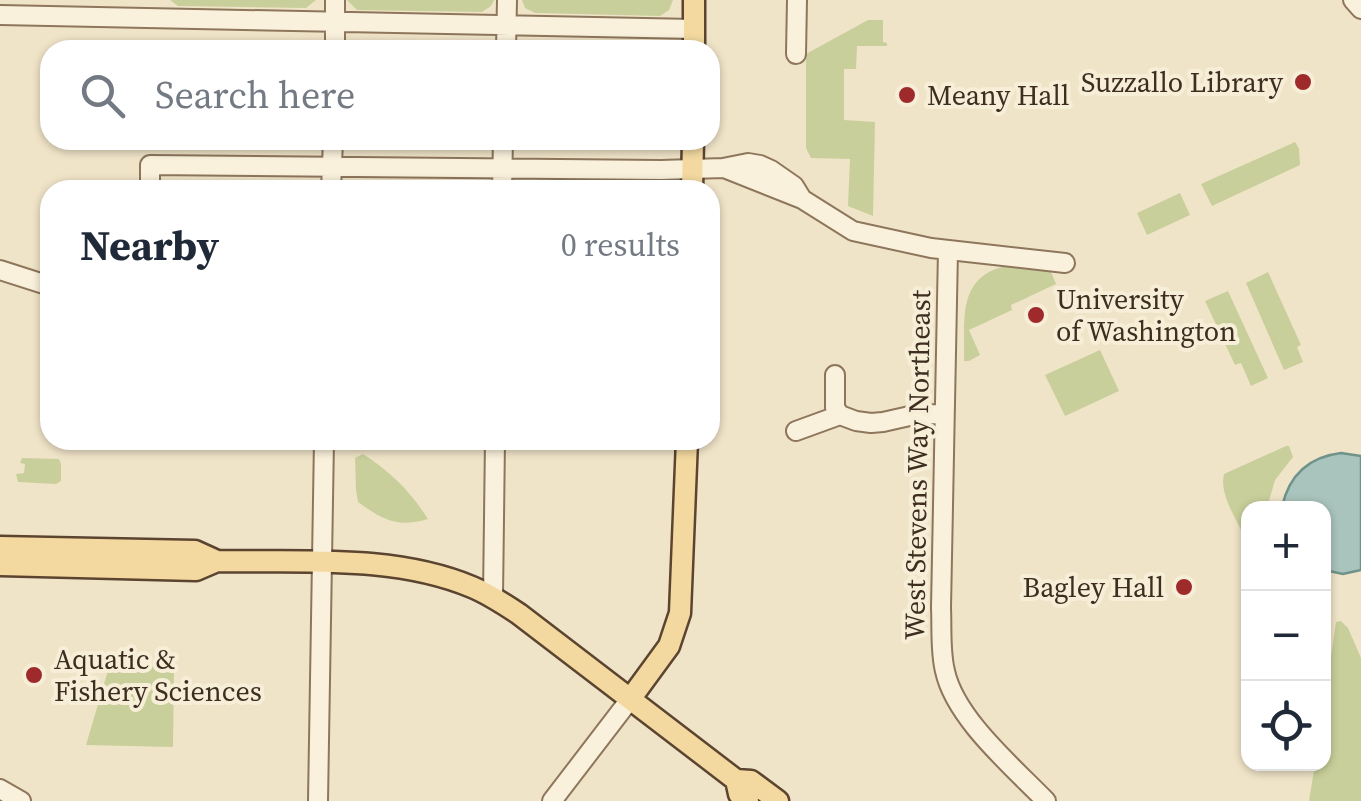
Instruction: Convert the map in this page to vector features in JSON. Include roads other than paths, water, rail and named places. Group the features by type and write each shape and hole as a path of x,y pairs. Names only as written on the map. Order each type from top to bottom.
{"main road":[{"path":"694,0 694,40"},
{"path":"692,179 693,150"},
{"path":"631,698 669,646 680,614 687,450"},
{"path":"0,547 195,551 218,561 385,565 453,580 493,597 736,780 751,781 778,801"},
{"path":"0,565 196,570 218,561"},
{"path":"736,780 739,794 748,801"}],"street":[{"path":"335,0 335,40"},
{"path":"506,40 507,0"},
{"path":"796,54 797,0"},
{"path":"1353,0 1361,9"},
{"path":"0,15 154,9 336,23 506,27 694,40"},
{"path":"331,180 332,150"},
{"path":"502,180 504,150"},
{"name":"West Stevens Way Northeast","path":"150,180 150,165 503,168 692,179 723,168 802,199 853,232 948,250 942,658 961,709 1046,801"},
{"path":"948,250 1065,263"},
{"path":"0,270 40,283"},
{"path":"835,375 835,408 840,415 871,423 914,414 938,414"},
{"path":"796,431 840,415"},
{"path":"318,801 324,450"},
{"path":"493,597 495,450"},
{"path":"552,801 631,698"},
{"path":"0,789 21,801"}],"water":[{"path":"1329,455 1361,456 1361,570 1343,574 1331,571 1331,501 1284,501 1295,477 1310,463"}],"place":[{"name":"Suzzallo Library","path":"1303,82"},
{"name":"Meany Hall","path":"907,95"},
{"name":"University of Washington","path":"1036,315"},
{"name":"Bagley Hall","path":"1184,587"},
{"name":"Aquatic & Fishery Sciences","path":"34,675"}]}
